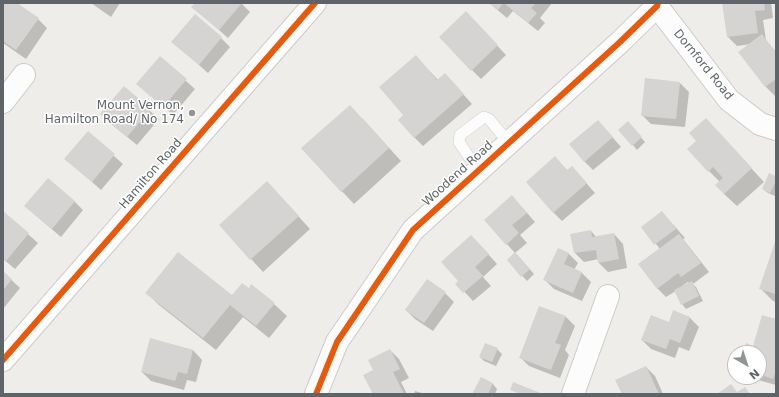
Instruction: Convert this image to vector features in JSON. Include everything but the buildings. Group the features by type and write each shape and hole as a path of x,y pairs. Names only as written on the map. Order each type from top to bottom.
{"street":[{"name":"Hamilton Road","path":"3,360 316,3"},
{"name":"Dornford Road","path":"657,5 730,100 760,124 776,129"},
{"name":"Woodend Road","path":"316,394 337,342 413,230 620,42 657,5"},
{"path":"3,102 24,75"},
{"path":"573,394 608,296"}],"lane":[{"path":"469,157 458,142 460,135 484,117 489,119 509,143"}],"cycle path":[{"path":"3,360 315,3"},
{"path":"316,394 337,342 413,230 620,42 657,6 658,3"}],"place":[{"name":"Mount Vernon, Hamilton Road/ No 174","path":"192,113"}]}
